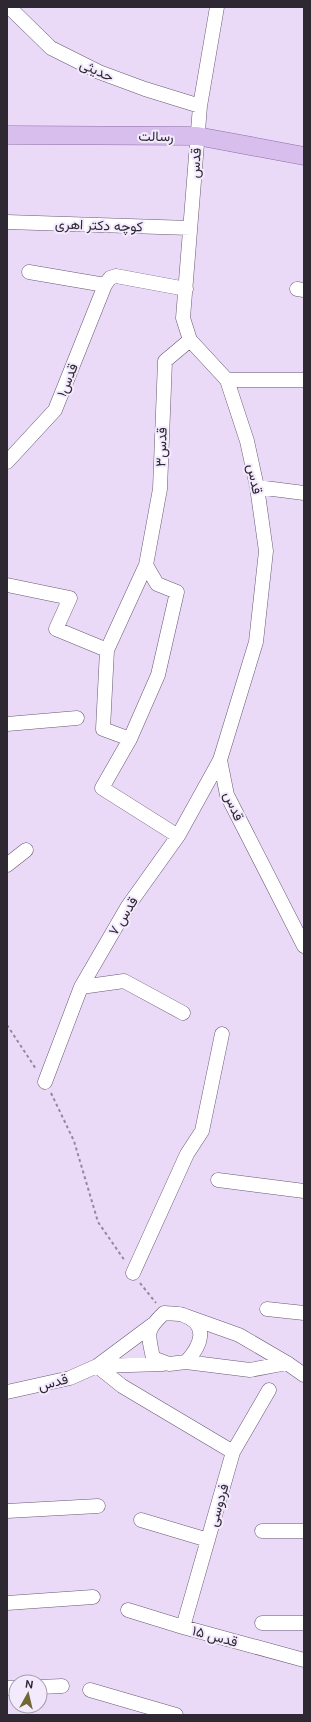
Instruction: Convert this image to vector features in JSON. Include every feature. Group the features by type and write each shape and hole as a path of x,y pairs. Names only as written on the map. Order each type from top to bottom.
{"main road":[{"name":"رسالت","path":"7,134 197,136 304,156"}],"street":[{"name":"حدیثی","path":"9,7 51,48 99,72 145,89 200,106"},
{"name":"قدس","path":"217,7 200,106 183,318 190,340 227,380 246,441 257,487 266,551 256,642 220,760 226,795 304,946"},
{"name":"کوچه دکتر اهری","path":"7,222 190,228"},
{"path":"29,272 105,285 110,278 116,276 186,289"},
{"name":"قدس۱","path":"10,454 55,410 105,285"},
{"name":"قدس۳","path":"130,739 103,730 107,650 146,565 160,490 165,361 190,340"},
{"path":"227,380 304,380"},
{"path":"257,487 304,494"},
{"path":"146,565 156,584 177,592 158,674 130,739 102,788 178,836"},
{"path":"7,585 70,598 56,629 107,650"},
{"path":"7,724 77,718"},
{"name":"قدس ۷","path":"46,1082 81,987 128,906 178,836 220,760"},
{"path":"7,865 26,850"},
{"path":"81,987 124,981 183,1013"},
{"path":"133,1273 187,1154 202,1131 222,1034"},
{"path":"218,1180 304,1191"},
{"path":"267,1309 304,1313"},
{"path":"97,1366 152,1325 164,1313 183,1314 239,1335 304,1374"},
{"path":"183,1314 197,1322 201,1331 198,1346 186,1362"},
{"path":"152,1325 148,1337 153,1358 169,1364"},
{"path":"97,1366 169,1364 186,1362 250,1370 287,1363"},
{"name":"قدس","path":"7,1392 70,1378 97,1366"},
{"path":"97,1366 122,1386 233,1452"},
{"name":"فردوسی","path":"183,1627 233,1452 269,1390"},
{"path":"7,1511 98,1506"},
{"path":"141,1520 208,1540"},
{"path":"262,1531 304,1531"},
{"path":"7,1603 92,1597"},
{"name":"قدس ۱۵","path":"128,1610 183,1627 304,1660"},
{"path":"262,1623 304,1623"},
{"path":"48,1687 62,1686"},
{"path":"90,1690 176,1715"}],"path":[{"path":"7,1025 46,1082 74,1141 98,1222 133,1273 164,1313"}]}
